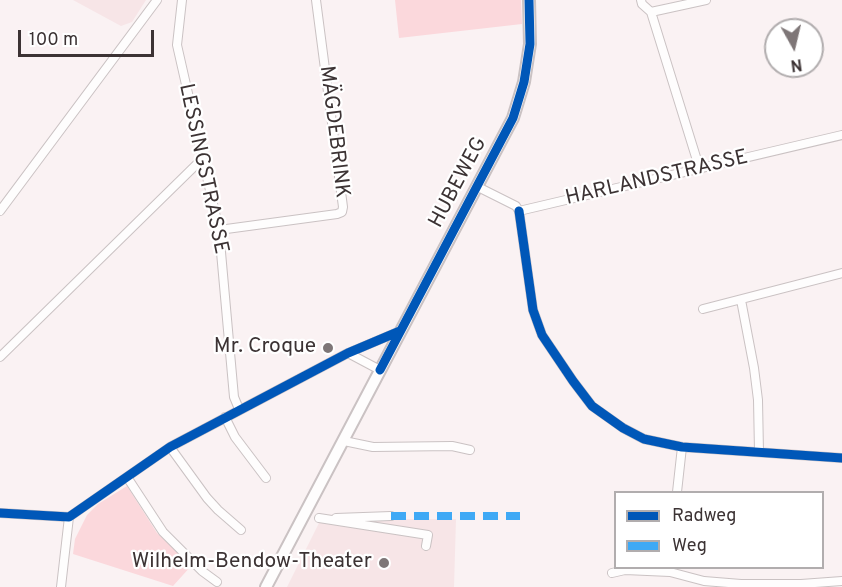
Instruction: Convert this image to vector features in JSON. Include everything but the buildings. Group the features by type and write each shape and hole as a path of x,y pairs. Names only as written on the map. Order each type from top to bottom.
{"street":[{"path":"0,211 157,0"},
{"name":"LESSINGSTRASSE","path":"182,0 177,45 219,230 234,397 239,409"},
{"name":"MÄGDEBRINK","path":"219,230 342,212 316,0"},
{"name":"HUBEWEG","path":"266,587 344,441 376,368 400,331 513,118 524,82 530,44 529,0"},
{"path":"641,0 651,12 700,170"},
{"path":"651,12 706,0"},
{"name":"HARLANDSTRASSE","path":"519,211 842,135"},
{"path":"0,357 202,159"},
{"path":"478,187 516,206 519,211 533,310 545,340 592,406 623,428 644,439 682,447 842,458"},
{"path":"703,309 842,273"},
{"path":"741,300 758,400 759,452"},
{"path":"0,513 69,517 170,447 348,353 400,331"},
{"path":"348,353 376,368"},
{"path":"225,417 235,437 267,478"},
{"path":"344,441 374,447 453,446 470,450"},
{"path":"170,447 207,498 242,530"},
{"path":"677,491 682,447"},
{"path":"127,477 163,532 202,571 218,582"},
{"path":"302,518 391,516"},
{"path":"61,587 69,517"},
{"path":"371,527 373,517"},
{"path":"319,518 428,535 426,546"},
{"path":"612,573 626,570 670,569 704,581 746,586 842,582"}],"shaded area":[{"path":"73,0 146,0 132,22 121,26"},
{"path":"395,0 521,0 522,24 399,38"},
{"path":"127,486 157,533 192,565 173,586 73,554 75,539 87,515 98,504"},
{"path":"389,514 390,519 456,519 454,587 287,587 323,515"}],"marked path":[{"path":"391,516 520,516"}],"cycle path":[{"path":"380,370 513,118 524,82 530,44 529,0"},
{"path":"519,211 533,310 542,335 592,406 623,428 644,439 682,447 842,458"},
{"path":"0,513 69,517 170,447 348,353 400,331"}],"place":[{"name":"Mr. Croque","path":"328,348"},
{"name":"Wilhelm-Bendow-Theater","path":"384,563"}]}
